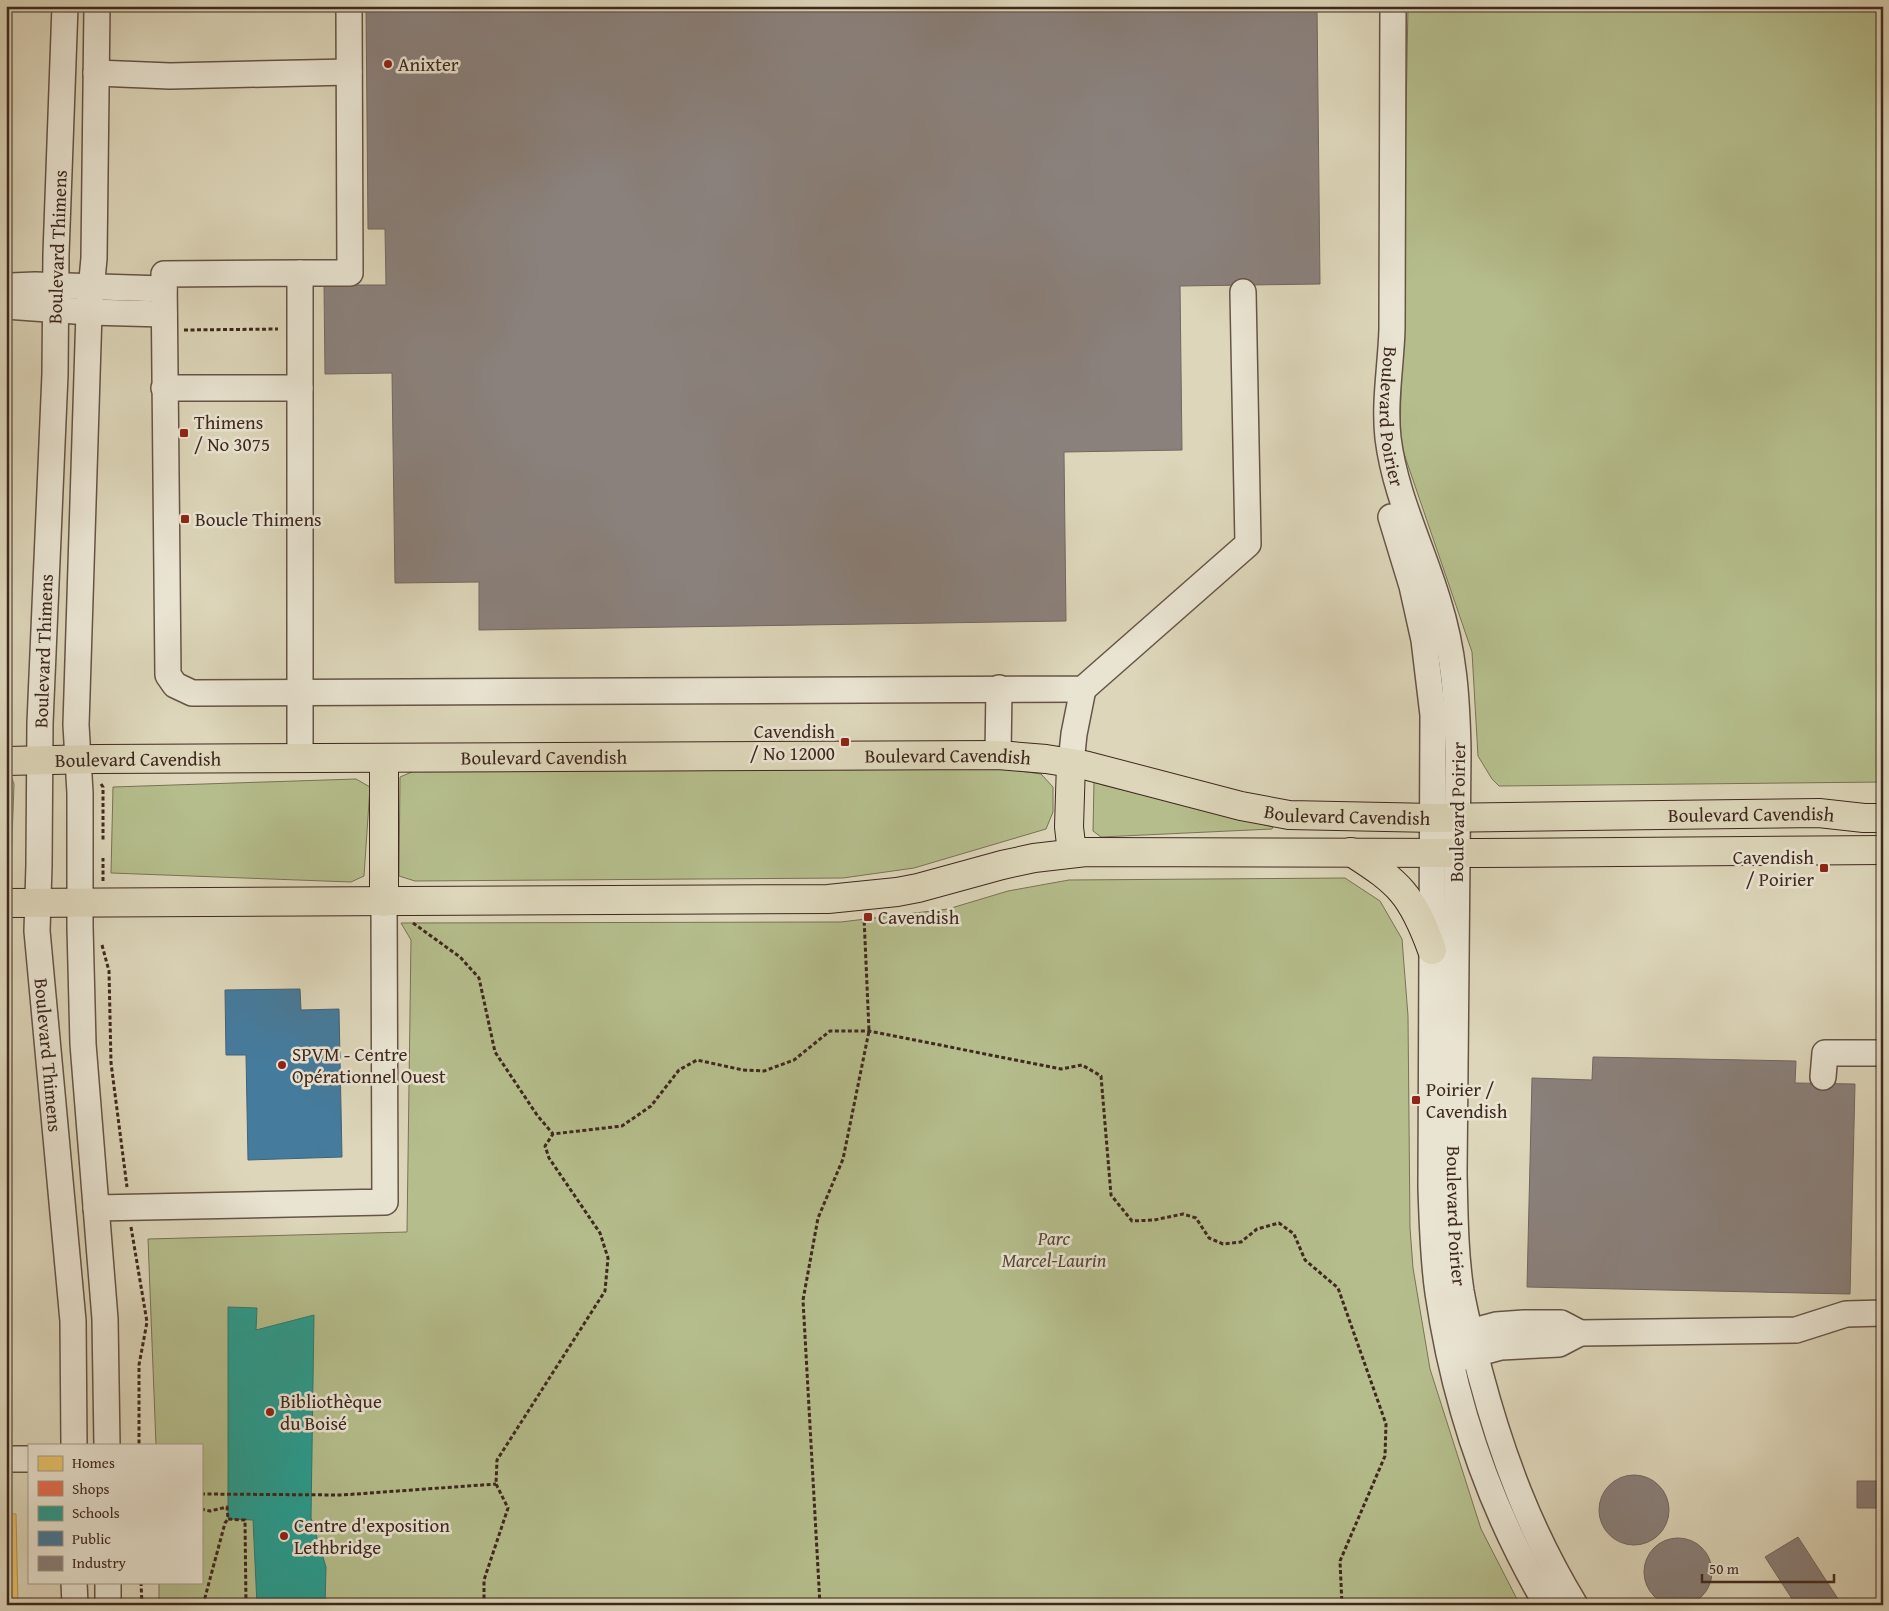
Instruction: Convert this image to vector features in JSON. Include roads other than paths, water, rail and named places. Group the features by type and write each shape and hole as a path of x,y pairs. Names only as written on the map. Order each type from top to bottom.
{"main road":[{"name":"Boulevard Cavendish","path":"6,761 998,755 1071,763 1281,815 1446,817 1819,813 1883,818"},
{"path":"384,758 384,902"},
{"path":"1071,763 1069,827 1072,853"},
{"path":"1846,816 1846,851"},
{"name":"Boulevard Cavendish","path":"6,904 777,900 844,898 918,888 1034,858 1072,853 1119,851 1883,850"},
{"path":"1351,852 1384,874 1404,892 1419,917 1432,950"}],"street":[{"name":"Boulevard Thimens","path":"65,6 56,254 57,286 39,761 37,941 73,1321 74,1444"},
{"name":"Boulevard Thimens","path":"98,6 94,258 90,286 76,726 80,793 83,1044 107,1342 107,1444"},
{"path":"349,6 350,273 164,274 164,288 170,322 164,388 168,675 175,685 192,693 301,691 1083,689"},
{"name":"Boulevard Poirier","path":"1376,6 1375,271 1372,413 1374,442 1380,484 1412,586 1427,659 1446,817"},
{"name":"Boulevard Poirier","path":"1393,6 1392,329 1387,399 1387,430 1391,458 1399,488 1438,601 1453,664 1457,700 1446,817 1445,852 1458,1264 1472,1342 1496,1432 1516,1489 1542,1547 1575,1605"},
{"path":"96,73 170,76 349,72"},
{"path":"300,273 300,759"},
{"path":"6,288 11,286 164,288"},
{"path":"1071,763 1074,734 1083,689 1248,544 1243,292"},
{"path":"6,306 89,312 170,322"},
{"path":"164,388 300,388"},
{"path":"998,755 999,688"},
{"name":"Boulevard Poirier","path":"1445,852 1432,950 1432,1219 1438,1292 1448,1350 1470,1437 1493,1498 1523,1563 1547,1605"},
{"path":"96,1208 385,1202 384,902"},
{"path":"1823,1076 1825,1053 1883,1053"},
{"path":"1448,1350 1472,1342 1501,1346 1559,1344 1580,1334 1796,1330 1846,1314 1883,1313"},
{"path":"6,1459 28,1459"},
{"path":"74,1584 75,1605"},
{"path":"108,1584 108,1605"}],"place":[{"name":"Anixter","path":"388,64"},
{"name":"Thimens / No 3075","path":"184,433"},
{"name":"Boucle Thimens","path":"185,519"},
{"name":"Cavendish / No 12000","path":"845,742"},
{"name":"Cavendish / Poirier","path":"1824,868"},
{"name":"Cavendish","path":"868,917"},
{"name":"SPVM - Centre Opérationnel Ouest","path":"282,1065"},
{"name":"Poirier / Cavendish","path":"1416,1100"},
{"name":"Bibliothèque du Boisé","path":"270,1412"},
{"name":"Centre d'exposition Lethbridge","path":"284,1536"}],"park label":[{"name":"Parc Marcel-Laurin","path":"1054,1249"}]}
